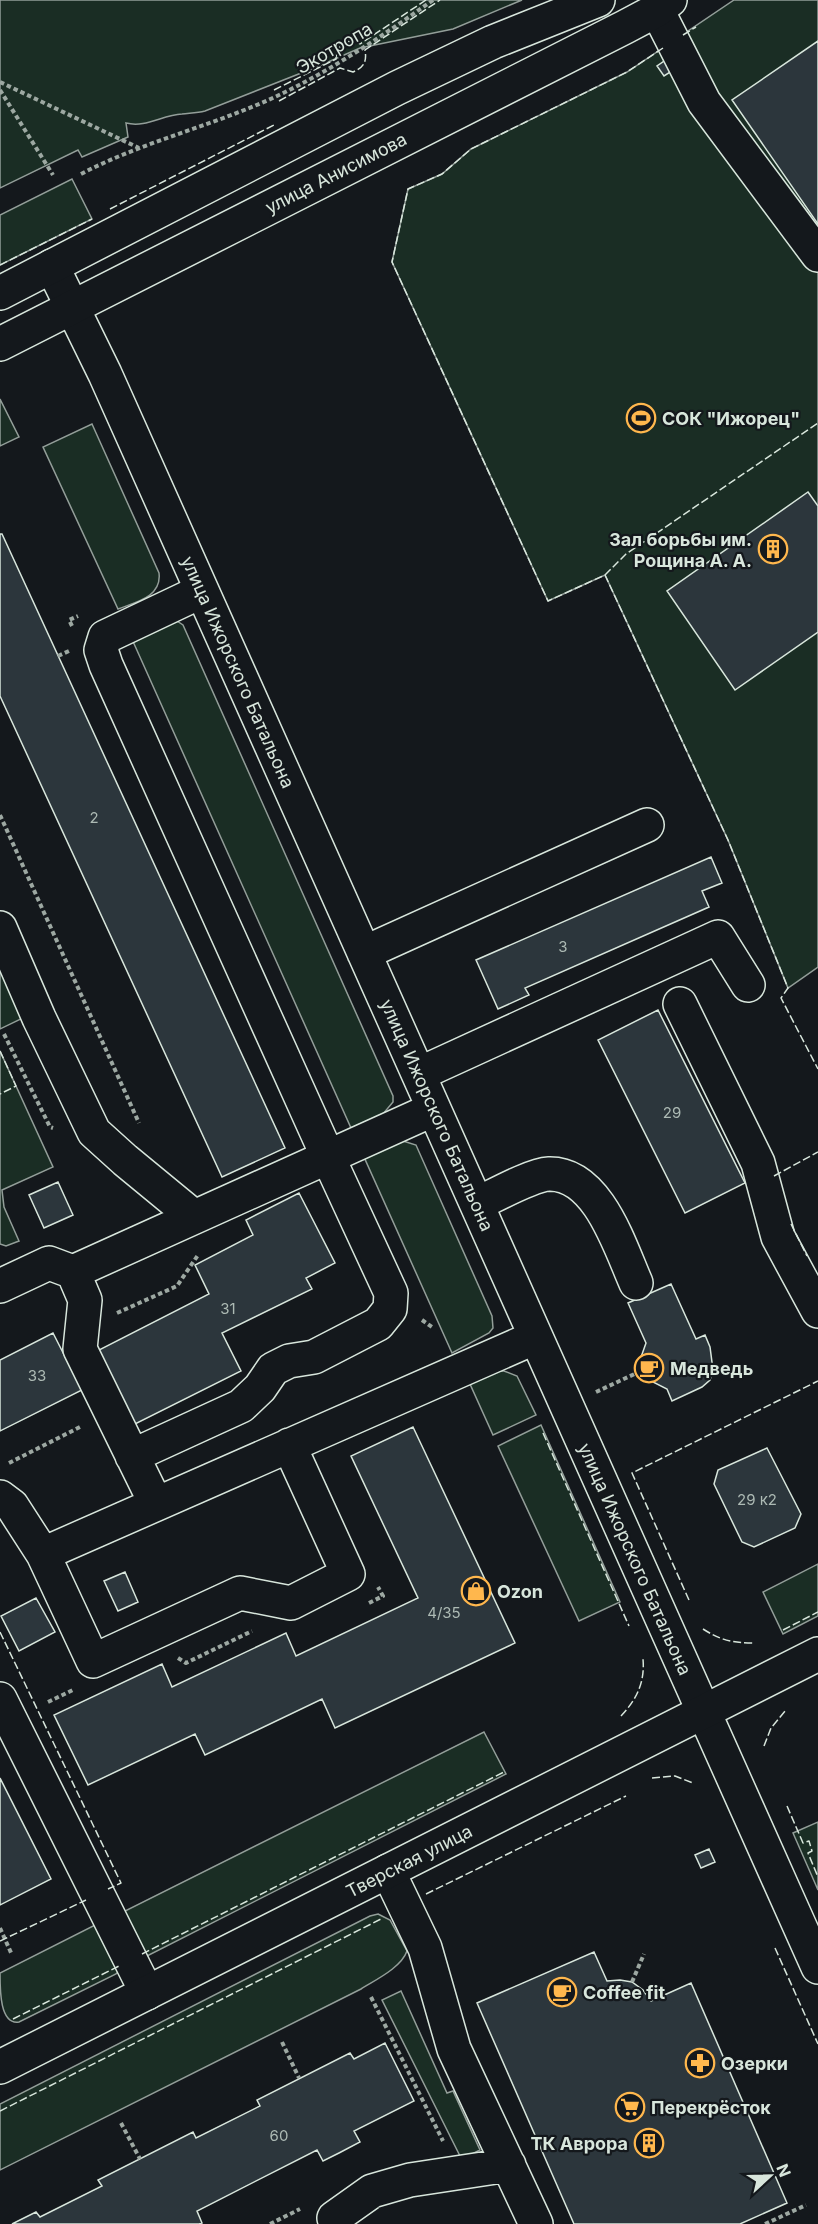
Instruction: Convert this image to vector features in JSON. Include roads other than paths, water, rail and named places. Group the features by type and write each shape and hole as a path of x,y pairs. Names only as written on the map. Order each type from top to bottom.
{"main road":[{"path":"0,293 397,88 493,42 598,0"},
{"path":"663,5 704,102 818,255"},
{"name":"улица Анисимова","path":"0,344 663,5"},
{"name":"улица Ижорского Батальона","path":"52,266 105,374 818,1967"},
{"path":"132,1455 241,1406 260,1388 273,1369 289,1361 314,1357 378,1324 390,1309 392,1293 328,1157 101,650 105,637 118,629 202,591"},
{"path":"364,953 647,825"},
{"path":"0,928 39,1018 94,1132 193,1216"},
{"path":"419,1074 718,938 748,985"},
{"path":"680,1004 758,1163 778,1237 818,1311"},
{"path":"73,1272 434,1109"},
{"path":"477,1204 534,1178 548,1174 566,1177 588,1190 604,1213 636,1283"},
{"path":"0,1286 49,1263 73,1272 86,1300 80,1349 156,1503"},
{"path":"43,1554 536,1337"},
{"path":"1,1482 12,1506 43,1554 93,1661 240,1593 291,1603 348,1574 288,1445"},
{"name":"Тверская улица","path":"0,2067 818,1654"},
{"path":"0,1699 147,1993"},
{"path":"388,1871 425,1948 454,2049 536,2224"},
{"path":"331,2222 372,2191 410,2180 509,2165"}],"place":[{"name":"СОК \"Ижорец\"","path":"641,418"},
{"name":"Зал борьбы им. Рощина А. А.","path":"773,549"},
{"name":"Медведь","path":"649,1368"},
{"name":"Ozon","path":"476,1591"},
{"name":"Coffee fit","path":"562,1992"},
{"name":"Озерки","path":"700,2063"},
{"name":"Перекрёсток","path":"630,2107"},
{"name":"ТК Аврора","path":"649,2143"}]}
